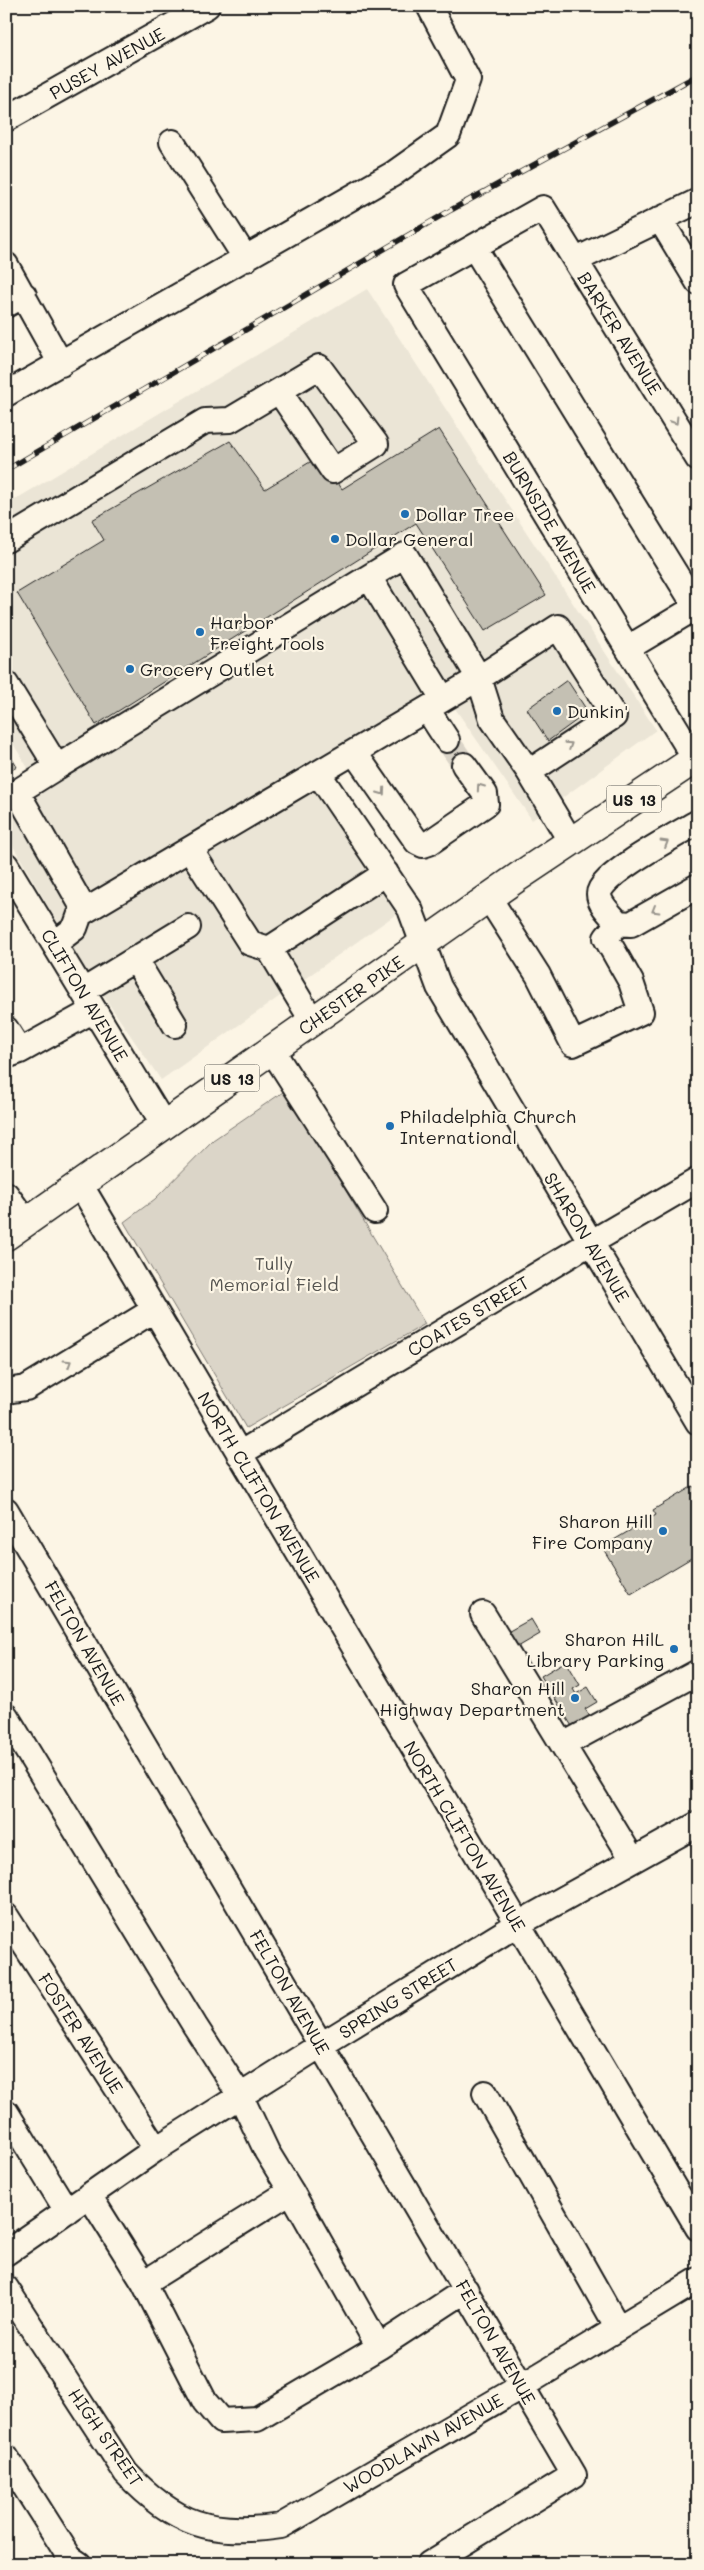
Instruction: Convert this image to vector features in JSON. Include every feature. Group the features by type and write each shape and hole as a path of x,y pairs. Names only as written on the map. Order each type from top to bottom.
{"main road":[{"name":"CHESTER PIKE","path":"16,1229 489,898 696,758"}],"street":[{"path":"6,394 393,174 448,135 468,80 429,6"},
{"name":"PUSEY AVENUE","path":"6,119 201,8"},
{"path":"172,142 246,258"},
{"path":"576,260 698,201"},
{"name":"BARKER AVENUE","path":"474,247 543,208 698,459"},
{"path":"660,219 698,282"},
{"path":"474,247 697,606 628,648"},
{"name":"BURNSIDE AVENUE","path":"474,247 406,286 696,758"},
{"path":"6,265 15,300 61,364"},
{"path":"6,540 205,422 230,420 278,391"},
{"path":"85,911 18,792 405,555 479,678 492,719 529,772 571,842"},
{"path":"369,577 435,704 446,740"},
{"path":"54,944 74,928 80,914 479,678 558,627 614,716 529,772"},
{"path":"6,684 57,767"},
{"path":"354,752 417,842 422,845 429,843 486,804 485,794 464,765"},
{"name":"SHARON AVENUE","path":"318,773 410,909 439,987 698,1422"},
{"path":"698,822 612,874 600,888 600,899 618,923 630,924 698,886"},
{"path":"190,849 250,943 269,949 313,1022"},
{"name":"CLIFTON AVENUE","path":"6,866 164,1125"},
{"path":"269,949 386,873"},
{"path":"489,898 538,975 573,1044 641,1012 630,982 606,938 618,923"},
{"path":"6,1029 13,1054 88,1000 134,959 188,927"},
{"path":"134,959 174,1025"},
{"path":"272,1050 375,1212"},
{"name":"COATES STREET","path":"239,1454 590,1242 698,1180"},
{"name":"NORTH CLIFTON AVENUE","path":"80,1184 698,2228"},
{"path":"6,1194 16,1229"},
{"path":"16,1389 154,1310"},
{"name":"FELTON AVENUE","path":"6,1510 574,2476 429,2564"},
{"path":"483,1614 633,1860"},
{"path":"563,1745 698,1672"},
{"path":"6,1716 194,2026 241,2097 267,2152 379,2346"},
{"name":"SPRING STREET","path":"6,2253 156,2149 321,2045 518,1924 698,1824"},
{"name":"FOSTER AVENUE","path":"6,1916 156,2149"},
{"path":"485,2093 618,2328"},
{"path":"6,2112 67,2210"},
{"path":"144,2283 291,2191"},
{"path":"89,2196 144,2283 205,2402 221,2421 257,2419 379,2346 466,2290"},
{"name":"WOODLAWN AVENUE","path":"246,2531 281,2526 522,2386 698,2280"},
{"name":"HIGH STREET","path":"6,2288 126,2473 146,2494 186,2520 214,2528 246,2531"},
{"path":"6,2457 70,2558 79,2564"}],"shaded area":[{"path":"367,289 656,730 532,820 454,707 334,776 419,898 161,1080 83,966 6,834 6,787 31,773 6,732 6,505"}],"green space":[{"name":"Tully Memorial Field","path":"286,1090 425,1324 246,1428 124,1222 155,1199 213,1140"}],"building":[{"path":"439,429 546,595 485,631 416,523 96,725 17,593 104,540 92,520 230,441 265,489 320,456 342,489"},
{"name":"Dunkin'","path":"567,680 588,712 548,741 527,709"},
{"path":"6,749 17,767 6,773"},
{"name":"Sharon Hill Fire Company","path":"693,1486 698,1493 698,1503 695,1504 698,1508 698,1554 631,1594 602,1547 656,1515 653,1510"},
{"path":"531,1619 540,1634 511,1651 502,1635"},
{"name":"Sharon Hill Highway Department","path":"566,1661 580,1685 573,1689 576,1694 588,1687 597,1702 585,1709 591,1718 573,1728 541,1676"}],"tunnel":[{"path":"447,740 464,765"}],"railway":[{"path":"6,470 451,210 698,75"}],"place":[{"name":"Dollar Tree","path":"405,514"},
{"name":"Dollar General","path":"335,539"},
{"name":"Harbor Freight Tools","path":"200,632"},
{"name":"Grocery Outlet","path":"130,669"},
{"name":"Dunkin'","path":"557,711"},
{"name":"Philadelphia Church International","path":"390,1126"},
{"name":"Sharon Hill Fire Company","path":"663,1531"},
{"name":"Sharon HilL Library Parking","path":"674,1649"},
{"name":"Sharon Hill Highway Department","path":"575,1698"}]}
